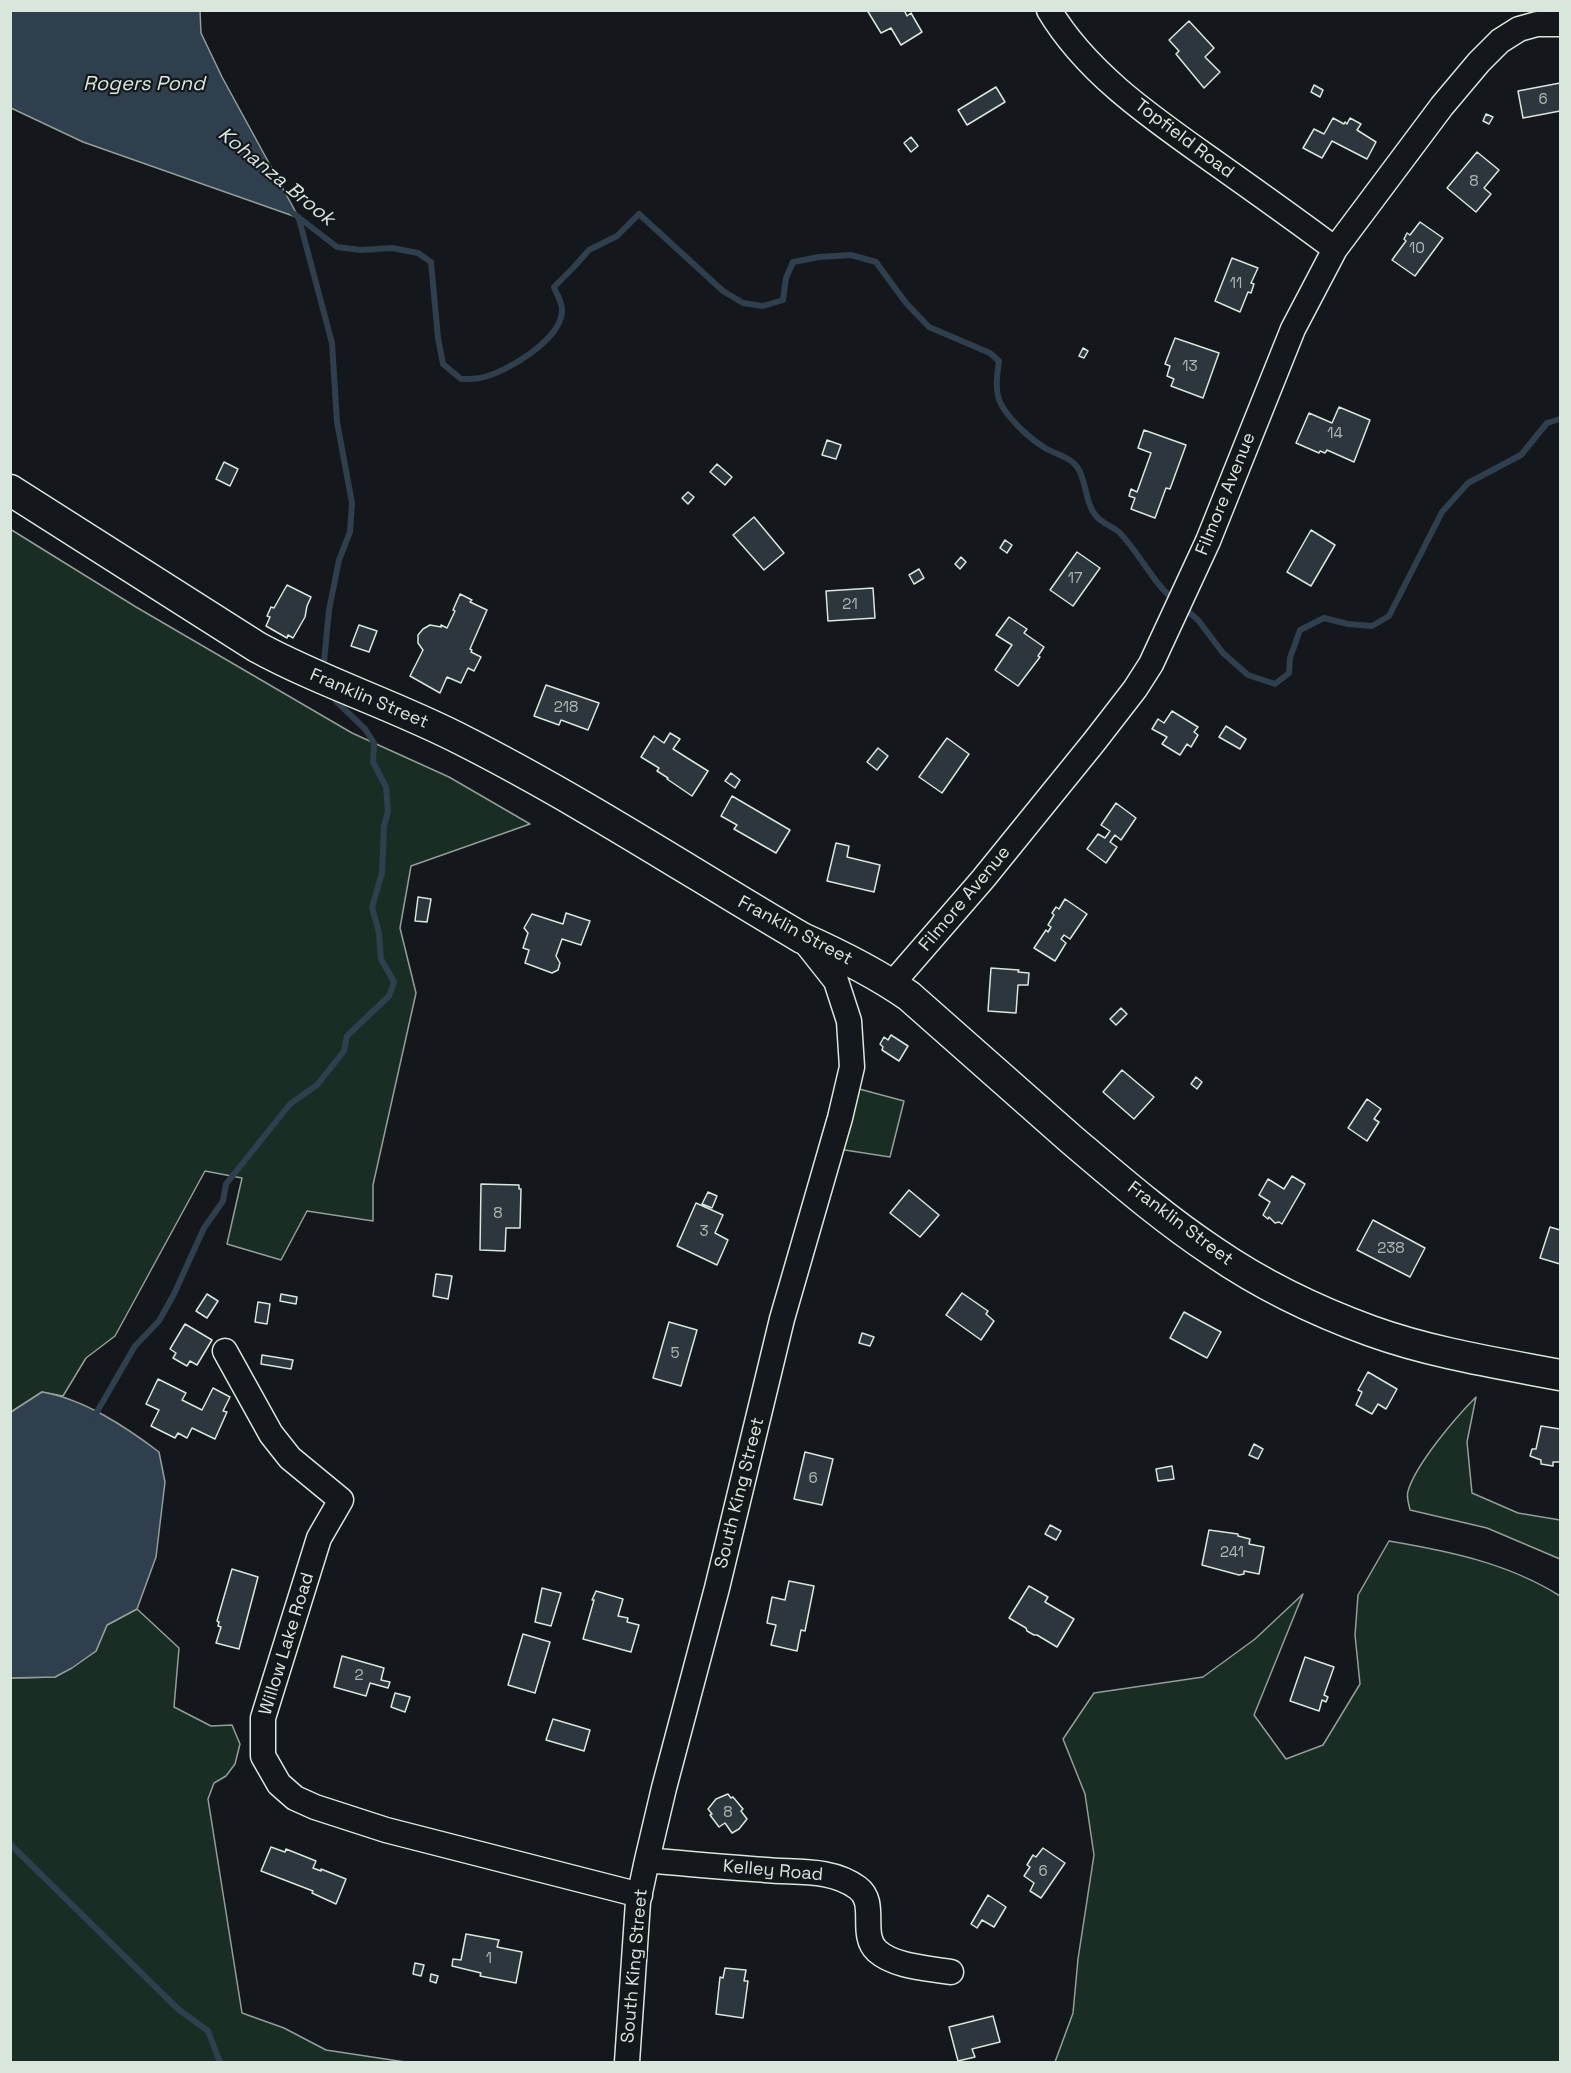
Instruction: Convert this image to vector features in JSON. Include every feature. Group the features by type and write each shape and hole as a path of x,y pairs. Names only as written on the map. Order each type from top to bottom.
{"main road":[{"name":"Franklin Street","path":"10,490 257,647 287,663 472,745 538,781 802,938 847,958 892,984 909,996 1146,1202 1215,1253 1256,1279 1302,1303 1398,1340 1560,1376"}],"street":[{"name":"Topfield Road","path":"1049,10 1058,25 1084,54 1129,98 1174,134 1335,249"},
{"name":"Filmore Avenue","path":"892,984 983,879 1121,707 1151,664 1208,541 1293,329 1335,249 1442,106 1500,41 1519,29 1537,24 1560,24"},
{"name":"South King Street","path":"627,2062 640,1895 647,1860 717,1588 782,1319 840,1118 852,1067 849,1021 836,981 802,938"},
{"name":"Willow Lake Road","path":"225,1351 271,1434 290,1458 341,1500 319,1538 263,1718 263,1756 279,1785 295,1798 315,1807 386,1830 640,1895"},
{"name":"Kelley Road","path":"647,1860 769,1871 800,1871 836,1876 859,1889 866,1898 869,1910 868,1932 876,1950 906,1964 951,1972"}],"green space":[{"path":"10,529 136,607 352,733 449,777 530,824 411,866 400,928 416,993 373,1185 373,1221 307,1211 281,1260 227,1244 242,1178 205,1171 115,1336 86,1358 63,1396 42,1392 11,1412"},
{"path":"837,1083 904,1101 890,1157 819,1146"},
{"path":"1476,1397 1467,1442 1472,1493 1518,1513 1560,1520 1560,1559 1487,1528 1410,1510 1407,1493 1419,1468 1447,1429"},
{"path":"1389,1541 1455,1554 1499,1567 1560,1596 1560,2062 1055,2062 1073,2013 1078,1959 1094,1855 1085,1794 1063,1739 1094,1693 1203,1677 1255,1639 1303,1594 1254,1715 1286,1759 1323,1745 1360,1684 1355,1635 1358,1595"},
{"path":"137,1609 179,1648 174,1707 211,1726 232,1725 240,1744 235,1764 226,1776 214,1783 208,1799 242,2013 284,2028 326,2050 405,2062 11,2062 10,1678 55,1677 96,1651 107,1625"}],"water":[{"name":"Rogers Pond","path":"10,11 200,11 201,33 222,77 299,218 83,142 11,108"},
{"path":"42,1392 89,1407 119,1424 159,1452 165,1482 156,1557 137,1609 107,1625 96,1651 72,1668 55,1677 11,1678 11,1412"}],"building":[{"path":"867,10 904,10 907,16 911,13 922,32 901,45 891,28 881,33"},
{"path":"1189,21 1214,48 1205,57 1220,72 1204,88 1176,54 1179,51 1169,40"},
{"path":"1560,83 1560,111 1523,118 1518,91"},
{"path":"1314,85 1323,90 1320,97 1311,92"},
{"path":"996,87 1005,102 967,125 958,110"},
{"path":"1486,114 1493,117 1489,124 1483,121"},
{"path":"1333,118 1347,124 1350,118 1361,124 1357,130 1376,142 1367,159 1332,141 1322,158 1303,148 1314,129 1324,134"},
{"path":"911,137 918,146 911,152 904,143"},
{"path":"1477,152 1499,170 1484,188 1491,194 1476,212 1447,188"},
{"path":"1420,222 1443,238 1415,276 1392,260 1406,241 1404,239 1407,233 1410,235"},
{"path":"1232,258 1258,268 1251,283 1254,284 1251,293 1248,292 1240,312 1215,301"},
{"path":"1175,338 1219,353 1203,398 1171,386 1174,379 1167,376 1170,366 1165,364"},
{"path":"1083,348 1088,351 1084,358 1079,356"},
{"path":"1339,407 1370,420 1354,462 1327,450 1325,453 1320,451 1319,453 1296,443 1309,413 1332,423"},
{"path":"1144,430 1186,445 1170,489 1166,488 1155,518 1131,509 1135,498 1129,496 1131,489 1137,492 1151,453 1138,448"},
{"path":"827,440 841,445 836,459 822,455"},
{"path":"224,462 238,469 230,486 216,479"},
{"path":"717,464 732,477 725,485 710,472"},
{"path":"688,492 694,497 688,504 682,498"},
{"path":"754,517 784,553 764,570 733,535"},
{"path":"1311,530 1335,545 1311,586 1287,572"},
{"path":"1005,540 1012,545 1007,553 1000,548"},
{"path":"1077,552 1100,568 1073,606 1050,590"},
{"path":"961,557 966,562 960,569 955,564"},
{"path":"919,569 924,578 914,584 909,575"},
{"path":"287,585 311,597 305,617 293,638 288,635 287,638 266,626 271,607 274,608"},
{"path":"873,588 875,618 828,621 826,591"},
{"path":"460,594 487,610 470,649 471,652 481,657 474,671 468,668 461,683 447,677 440,693 410,676 423,650 418,643 418,635 430,625 441,627 441,625 447,628"},
{"path":"1009,617 1027,629 1024,633 1044,647 1038,656 1040,657 1018,686 995,670 1012,645 996,635"},
{"path":"359,625 377,631 369,652 351,646"},
{"path":"546,685 599,703 588,730 561,720 559,725 534,716"},
{"path":"1172,711 1198,727 1194,732 1198,735 1191,747 1187,744 1180,755 1162,744 1167,737 1152,729 1158,719 1164,723"},
{"path":"1226,726 1246,739 1240,749 1219,737"},
{"path":"670,733 680,739 673,749 708,771 692,796 657,771 659,768 641,757 654,736 664,743"},
{"path":"947,738 969,754 942,793 919,777"},
{"path":"878,748 888,756 877,770 867,762"},
{"path":"731,773 740,780 735,788 725,781"},
{"path":"732,796 790,830 776,853 734,829 737,825 721,816"},
{"path":"1116,803 1136,818 1121,840 1115,835 1110,842 1117,847 1106,863 1087,849 1098,834 1105,838 1110,831 1101,825"},
{"path":"836,843 849,846 847,857 880,865 874,892 827,881"},
{"path":"418,897 431,899 427,922 415,921"},
{"path":"1065,899 1087,914 1070,939 1064,935 1061,939 1066,943 1055,961 1034,948 1046,930 1048,932 1051,927 1048,925 1054,915 1052,913 1056,907 1059,909"},
{"path":"566,913 590,921 581,945 562,939 556,956 560,963 558,970 552,973 525,963 529,950 523,948 528,933 524,928 532,914 563,924"},
{"path":"991,968 1029,973 1028,985 1018,985 1016,1013 988,1011"},
{"path":"1121,1008 1127,1014 1116,1025 1110,1019"},
{"path":"891,1035 908,1046 899,1061 882,1050 883,1047 880,1044 884,1037 888,1040"},
{"path":"1122,1070 1154,1097 1134,1119 1103,1092"},
{"path":"1196,1077 1202,1082 1197,1089 1191,1084"},
{"path":"1367,1099 1381,1109 1374,1119 1379,1122 1367,1141 1348,1128"},
{"path":"1292,1176 1305,1184 1282,1224 1275,1223 1263,1215 1270,1202 1259,1195 1268,1179 1284,1189"},
{"path":"481,1184 519,1185 521,1189 520,1228 506,1228 505,1251 480,1250"},
{"path":"909,1190 939,1215 920,1237 890,1213"},
{"path":"708,1192 717,1196 712,1208 702,1204"},
{"path":"696,1203 723,1215 715,1233 728,1240 717,1265 677,1246"},
{"path":"1373,1220 1425,1248 1410,1277 1357,1250"},
{"path":"1550,1227 1560,1230 1560,1264 1540,1258"},
{"path":"436,1274 452,1276 448,1299 433,1296"},
{"path":"962,1293 988,1311 986,1314 994,1321 981,1340 946,1315"},
{"path":"207,1294 218,1301 207,1318 196,1311"},
{"path":"281,1294 297,1297 296,1304 280,1301"},
{"path":"258,1302 270,1304 267,1324 255,1322"},
{"path":"1184,1312 1221,1332 1207,1358 1170,1338"},
{"path":"669,1322 697,1330 681,1386 653,1378"},
{"path":"185,1324 212,1340 197,1365 190,1361 187,1366 173,1358 176,1353 170,1349"},
{"path":"862,1333 874,1337 870,1346 859,1343"},
{"path":"262,1355 293,1360 291,1369 261,1364"},
{"path":"1368,1372 1397,1389 1386,1409 1378,1404 1372,1414 1356,1405 1362,1392 1358,1390"},
{"path":"158,1379 186,1393 182,1400 202,1410 213,1388 230,1397 223,1411 227,1412 215,1439 192,1428 187,1438 178,1433 175,1438 151,1426 159,1410 146,1404"},
{"path":"1541,1426 1560,1429 1560,1462 1553,1462 1553,1466 1541,1464 1541,1460 1530,1456 1532,1449 1536,1449"},
{"path":"1254,1444 1263,1449 1258,1459 1249,1455"},
{"path":"805,1452 833,1459 822,1505 794,1499"},
{"path":"1172,1466 1174,1479 1158,1481 1156,1469"},
{"path":"1050,1525 1061,1531 1056,1540 1045,1534"},
{"path":"1209,1530 1238,1534 1238,1536 1250,1539 1249,1544 1264,1547 1259,1574 1244,1571 1244,1574 1239,1575 1202,1565"},
{"path":"232,1569 258,1577 239,1649 216,1643 221,1627 218,1626 217,1621"},
{"path":"789,1581 814,1586 805,1631 801,1630 797,1651 771,1645 776,1625 767,1623 772,1597 785,1600"},
{"path":"1029,1586 1048,1597 1045,1602 1074,1619 1057,1647 1027,1631 1026,1628 1009,1618"},
{"path":"542,1588 561,1593 551,1626 535,1622"},
{"path":"596,1591 623,1599 618,1616 628,1618 627,1622 639,1625 631,1652 583,1639"},
{"path":"523,1634 550,1642 535,1693 508,1685"},
{"path":"342,1656 384,1668 381,1680 390,1682 388,1688 370,1683 366,1696 334,1687"},
{"path":"1305,1657 1334,1667 1324,1695 1328,1697 1326,1702 1322,1700 1319,1711 1290,1701"},
{"path":"395,1693 410,1697 405,1712 391,1707"},
{"path":"553,1719 590,1730 584,1751 546,1740"},
{"path":"728,1794 743,1809 741,1811 747,1819 739,1829 732,1833 725,1823 719,1827 708,1809 716,1799"},
{"path":"271,1847 285,1852 286,1849 316,1861 313,1868 346,1879 336,1904 312,1893 313,1891 261,1871"},
{"path":"1043,1848 1065,1863 1041,1898 1030,1891 1034,1883 1024,1876 1030,1867 1027,1865 1033,1855 1036,1857"},
{"path":"988,1895 1006,1907 994,1927 982,1920 977,1928 971,1924"},
{"path":"466,1934 499,1940 497,1947 522,1952 516,1983 480,1976 481,1973 452,1966 453,1959 461,1960"},
{"path":"415,1963 424,1965 421,1976 413,1974"},
{"path":"725,1968 746,1970 744,1981 748,1981 743,2018 716,2014 720,1977 723,1978"},
{"path":"431,1974 438,1976 436,1983 430,1981"},
{"path":"993,2016 1000,2042 972,2049 975,2057 958,2061 949,2027"}],"waterway":[{"name":"Kohanza Brook","path":"293,213 337,247 361,250 392,248 418,253 431,262 438,338 443,364 461,379 491,375 518,362 543,343 560,320 562,306 554,287 589,250 617,236 639,214 723,291 743,303 763,306 783,300 786,278 793,262 819,257 851,255 876,262 906,303 929,327 990,353 999,361 997,390 999,401 1006,412 1033,439 1076,466 1082,476 1093,512 1099,519 1120,533 1160,586 1175,601"},
{"path":"299,219 332,343 337,422 352,503 350,532 339,560 329,610 324,662 326,670"},
{"name":"Kohanza Brook","path":"1183,607 1198,620 1223,653 1248,675 1275,684 1289,673 1290,658 1300,630 1324,618 1348,624 1372,626 1389,616 1442,512 1468,483 1521,455 1547,423 1560,419"},
{"path":"94,1417 135,1346 159,1321 204,1228 223,1201 226,1184 290,1104 317,1085 344,1051 347,1036 389,996 394,982 381,959 379,933 372,907 382,873 384,826 388,811 386,787 373,762 374,743 365,729 336,701 334,694"},
{"path":"10,1844 178,2009 208,2031 220,2062"}]}
